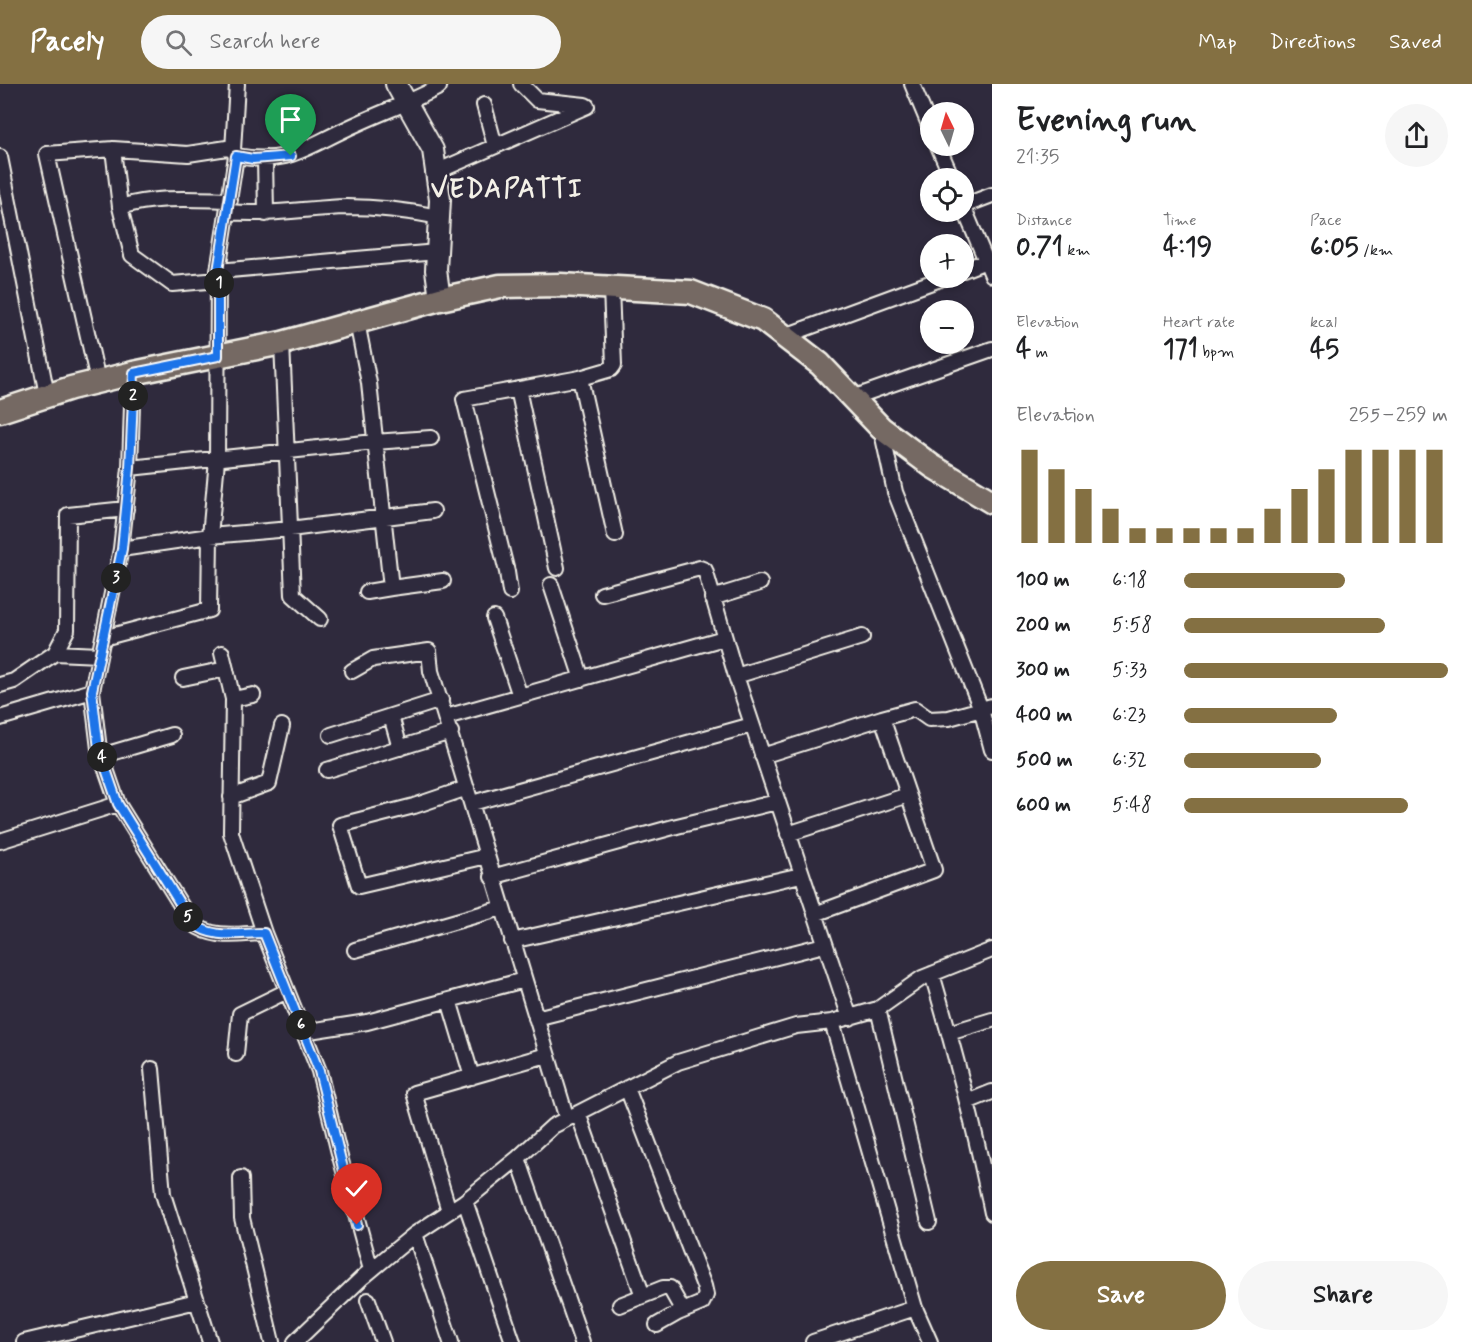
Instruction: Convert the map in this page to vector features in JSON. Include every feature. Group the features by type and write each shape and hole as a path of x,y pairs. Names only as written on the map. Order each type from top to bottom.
{"main road":[{"path":"0,411 46,395 98,381 282,343 440,299 500,286 561,285 692,292 764,320 820,364 882,428 932,466 992,502"}],"street":[{"path":"103,638 209,610 210,536 217,460 218,275 235,153 237,84"},
{"path":"396,84 433,150 440,200 436,270 440,299"},
{"path":"436,172 587,105 537,100 521,84"},
{"path":"912,84 920,103"},
{"path":"98,381 47,154 113,149 188,154 223,148 235,153 265,158 291,156 439,87"},
{"path":"484,105 495,146"},
{"path":"113,149 120,207 132,255 172,284 218,275 437,252"},
{"path":"0,157 7,228 46,395"},
{"path":"265,158 266,214"},
{"path":"992,195 963,206 992,275"},
{"path":"120,207 141,201 169,199 229,206 266,214 347,207 404,210 439,217"},
{"path":"974,266 986,261"},
{"path":"785,336 920,286"},
{"path":"510,592 464,399 580,378 611,369 614,365 611,288"},
{"path":"357,322 369,383 391,588"},
{"path":"282,343 293,595 320,619"},
{"path":"852,398 992,349"},
{"path":"134,373 130,468 122,549 92,691 102,756 118,804 192,923 202,931 213,934 264,933"},
{"path":"580,378 615,535"},
{"path":"518,389 558,568"},
{"path":"882,428 895,492 987,707 992,750"},
{"path":"130,468 431,438"},
{"path":"0,685 14,681 55,653 67,630 68,515 126,509"},
{"path":"122,549 210,536 290,529 433,511"},
{"path":"602,594 700,568 705,570 736,676 850,1018"},
{"path":"367,592 443,581"},
{"path":"712,598 760,583"},
{"path":"551,585 582,679"},
{"path":"494,618 520,696"},
{"path":"736,676 862,637"},
{"path":"446,717 724,638"},
{"path":"352,671 373,659 429,651 431,671 548,1055 643,1296"},
{"path":"55,653 99,655"},
{"path":"222,653 233,699 231,833 264,933 319,1071 371,1270"},
{"path":"183,678 226,669"},
{"path":"0,718 92,691"},
{"path":"233,699 253,695"},
{"path":"331,735 441,700"},
{"path":"762,756 915,709 929,719 949,718 987,707"},
{"path":"391,716 400,748"},
{"path":"815,914 934,870 882,718"},
{"path":"471,803 752,725"},
{"path":"231,797 269,783 282,726"},
{"path":"327,770 451,732"},
{"path":"102,756 172,735"},
{"path":"467,788 414,806 340,825 359,886 486,856"},
{"path":"788,834 908,795"},
{"path":"492,877 677,826 777,802"},
{"path":"0,842 118,804"},
{"path":"512,941 801,875"},
{"path":"355,950 502,908"},
{"path":"536,1018 825,945"},
{"path":"295,1342 371,1270 415,1233 465,1201 518,1158 553,1125 678,1062 796,1026 832,1022 878,1009 932,974 992,950"},
{"path":"932,974 989,1180 992,1213"},
{"path":"303,1032 367,1022 524,980"},
{"path":"236,1054 240,1014 287,991"},
{"path":"449,1000 472,1077"},
{"path":"878,1009 928,1222"},
{"path":"949,1033 992,1020"},
{"path":"832,1022 915,1308 930,1342"},
{"path":"449,1211 414,1093 548,1055"},
{"path":"152,1068 163,1194 210,1342"},
{"path":"627,1088 706,1295 702,1303 657,1325"},
{"path":"967,1102 992,1092"},
{"path":"518,1158 582,1342"},
{"path":"241,1178 242,1218 272,1342"},
{"path":"465,1201 513,1342"},
{"path":"415,1233 451,1342"},
{"path":"620,1305 663,1288 670,1288 683,1311"},
{"path":"368,1300 382,1342"},
{"path":"24,1342 197,1301"},
{"path":"813,1342 915,1308"}],"district":[{"name":"VEDAPATTI","path":"507,188"}],"route":[{"path":"291,156 253,159 236,156 218,271 218,356 134,373 130,468 122,549 92,691 99,749 118,804 192,923 202,931 213,934 264,933 319,1071 357,1225"}]}
